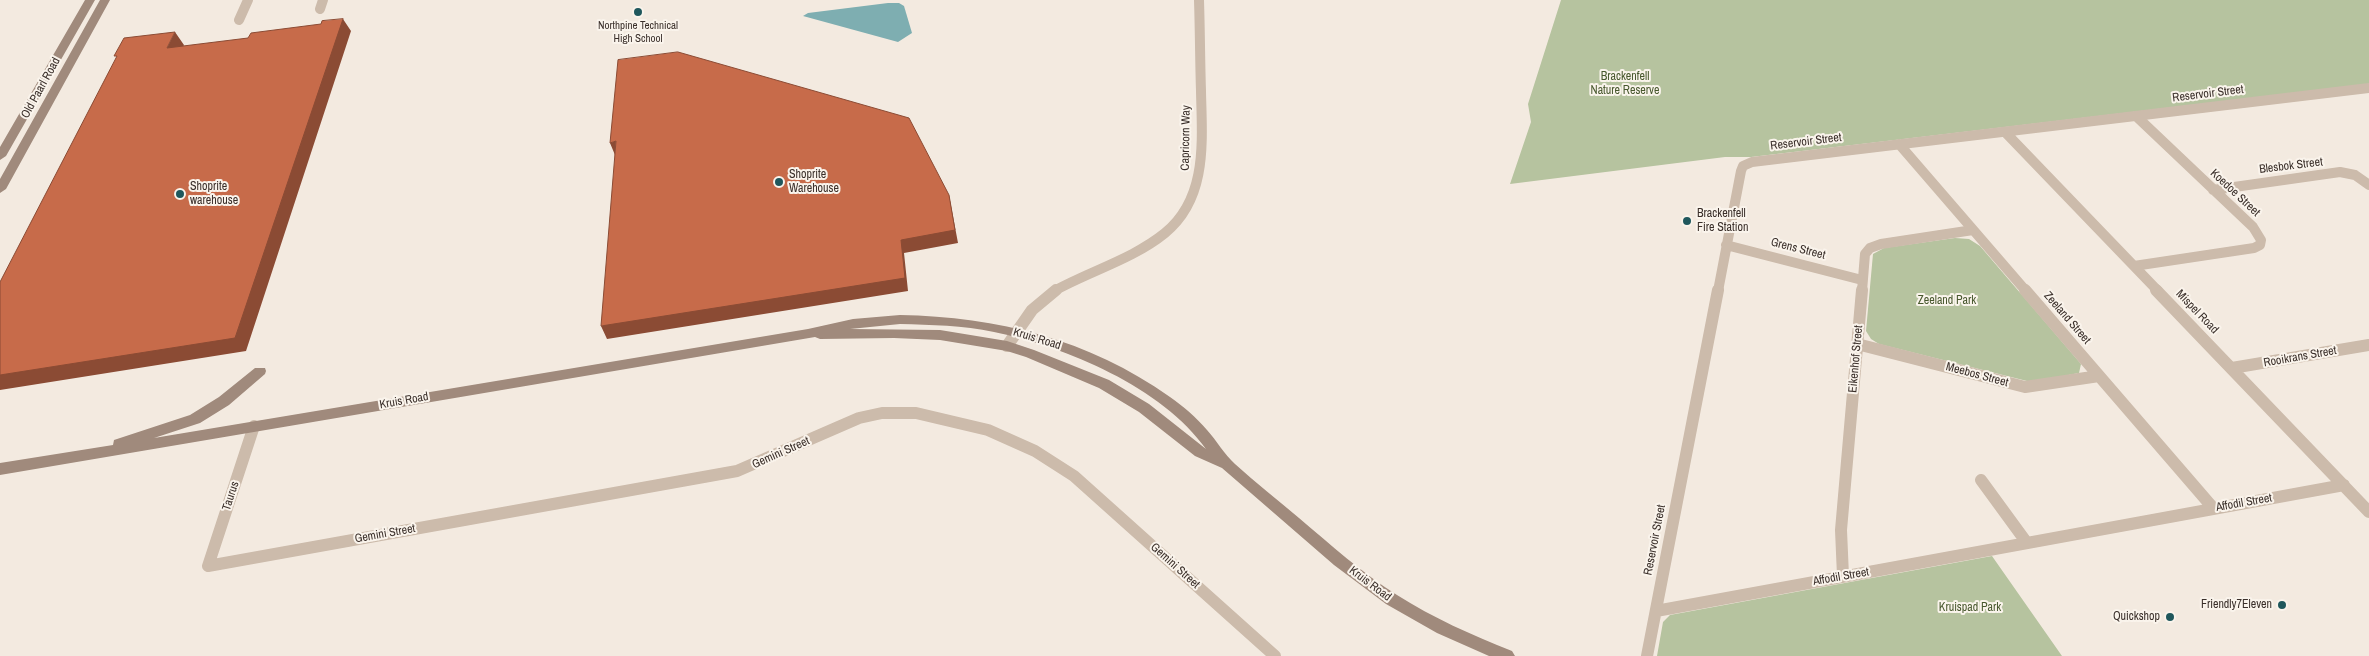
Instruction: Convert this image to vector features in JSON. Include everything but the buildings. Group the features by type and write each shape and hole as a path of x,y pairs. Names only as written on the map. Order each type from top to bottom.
{"street":[{"name":"Old Paarl Road","path":"0,156 90,0"},
{"name":"Old Paarl Road","path":"0,189 105,0"},
{"path":"240,20 248,0"},
{"name":"Capricorn Way","path":"1008,346 1016,331 1036,306 1050,294 1137,252 1159,238 1182,216 1192,202 1202,160 1198,0"},
{"name":"Reservoir Street","path":"1647,656 1740,171 1745,164 2369,88"},
{"name":"Koedoe Street","path":"2134,266 2254,248 2260,245 2262,240 2259,234 2136,116"},
{"name":"Mispel Road","path":"2005,132 2369,512"},
{"name":"Zeeland Street","path":"1899,144 2214,509"},
{"name":"Blesbok Street","path":"2213,190 2340,172 2355,175 2369,185"},
{"name":"Eikenhof Street","path":"1843,576 1841,530 1865,254 1875,246 1973,230"},
{"name":"Grens Street","path":"1726,245 1862,280"},
{"name":"Kruis Road","path":"0,468 808,334 835,326 886,320 936,320 1016,331 1099,361 1126,376 1164,400 1200,431 1227,465 1364,582 1404,608 1458,637 1508,656"},
{"name":"Kruis Road","path":"808,334 894,333 940,335 1008,346 1063,365 1104,384 1144,408 1200,452 1227,465"},
{"name":"Meebos Street","path":"1857,344 2025,387 2099,376"},
{"name":"Rooikrans Street","path":"2232,368 2369,345"},
{"path":"101,452 130,439 195,419 218,405 260,370"},
{"name":"Gemini Street","path":"208,566 738,471 859,418 882,413 908,413 940,418 1002,435 1034,451 1074,476 1275,656"},
{"name":"Taurus","path":"208,566 254,426"},
{"path":"1981,480 2027,543"},
{"name":"Affodil Street","path":"1656,610 2344,485"}],"green space":[{"name":"Brackenfell Nature Reserve","path":"1561,0 2369,0 2369,84 1751,157 1725,157 1510,184 1531,122 1528,104"},
{"name":"Zeeland Park","path":"1955,238 1969,239 1980,246 2081,364 2079,373 2031,382 1879,344 1871,339 1866,331 1873,254 1884,248"},
{"name":"Kruispad Park","path":"1992,556 2062,656 1657,656 1663,622 1670,615"}],"water":[{"path":"899,3 904,6 912,33 898,42 803,16 808,13"}],"place":[{"name":"Northpine Technical High School","path":"638,12"},
{"name":"Shoprite Warehouse","path":"779,182"},
{"name":"Shoprite warehouse","path":"180,194"},
{"name":"Brackenfell Fire Station","path":"1687,221"},
{"name":"Friendly7Eleven","path":"2282,605"},
{"name":"Quickshop","path":"2170,617"}]}
